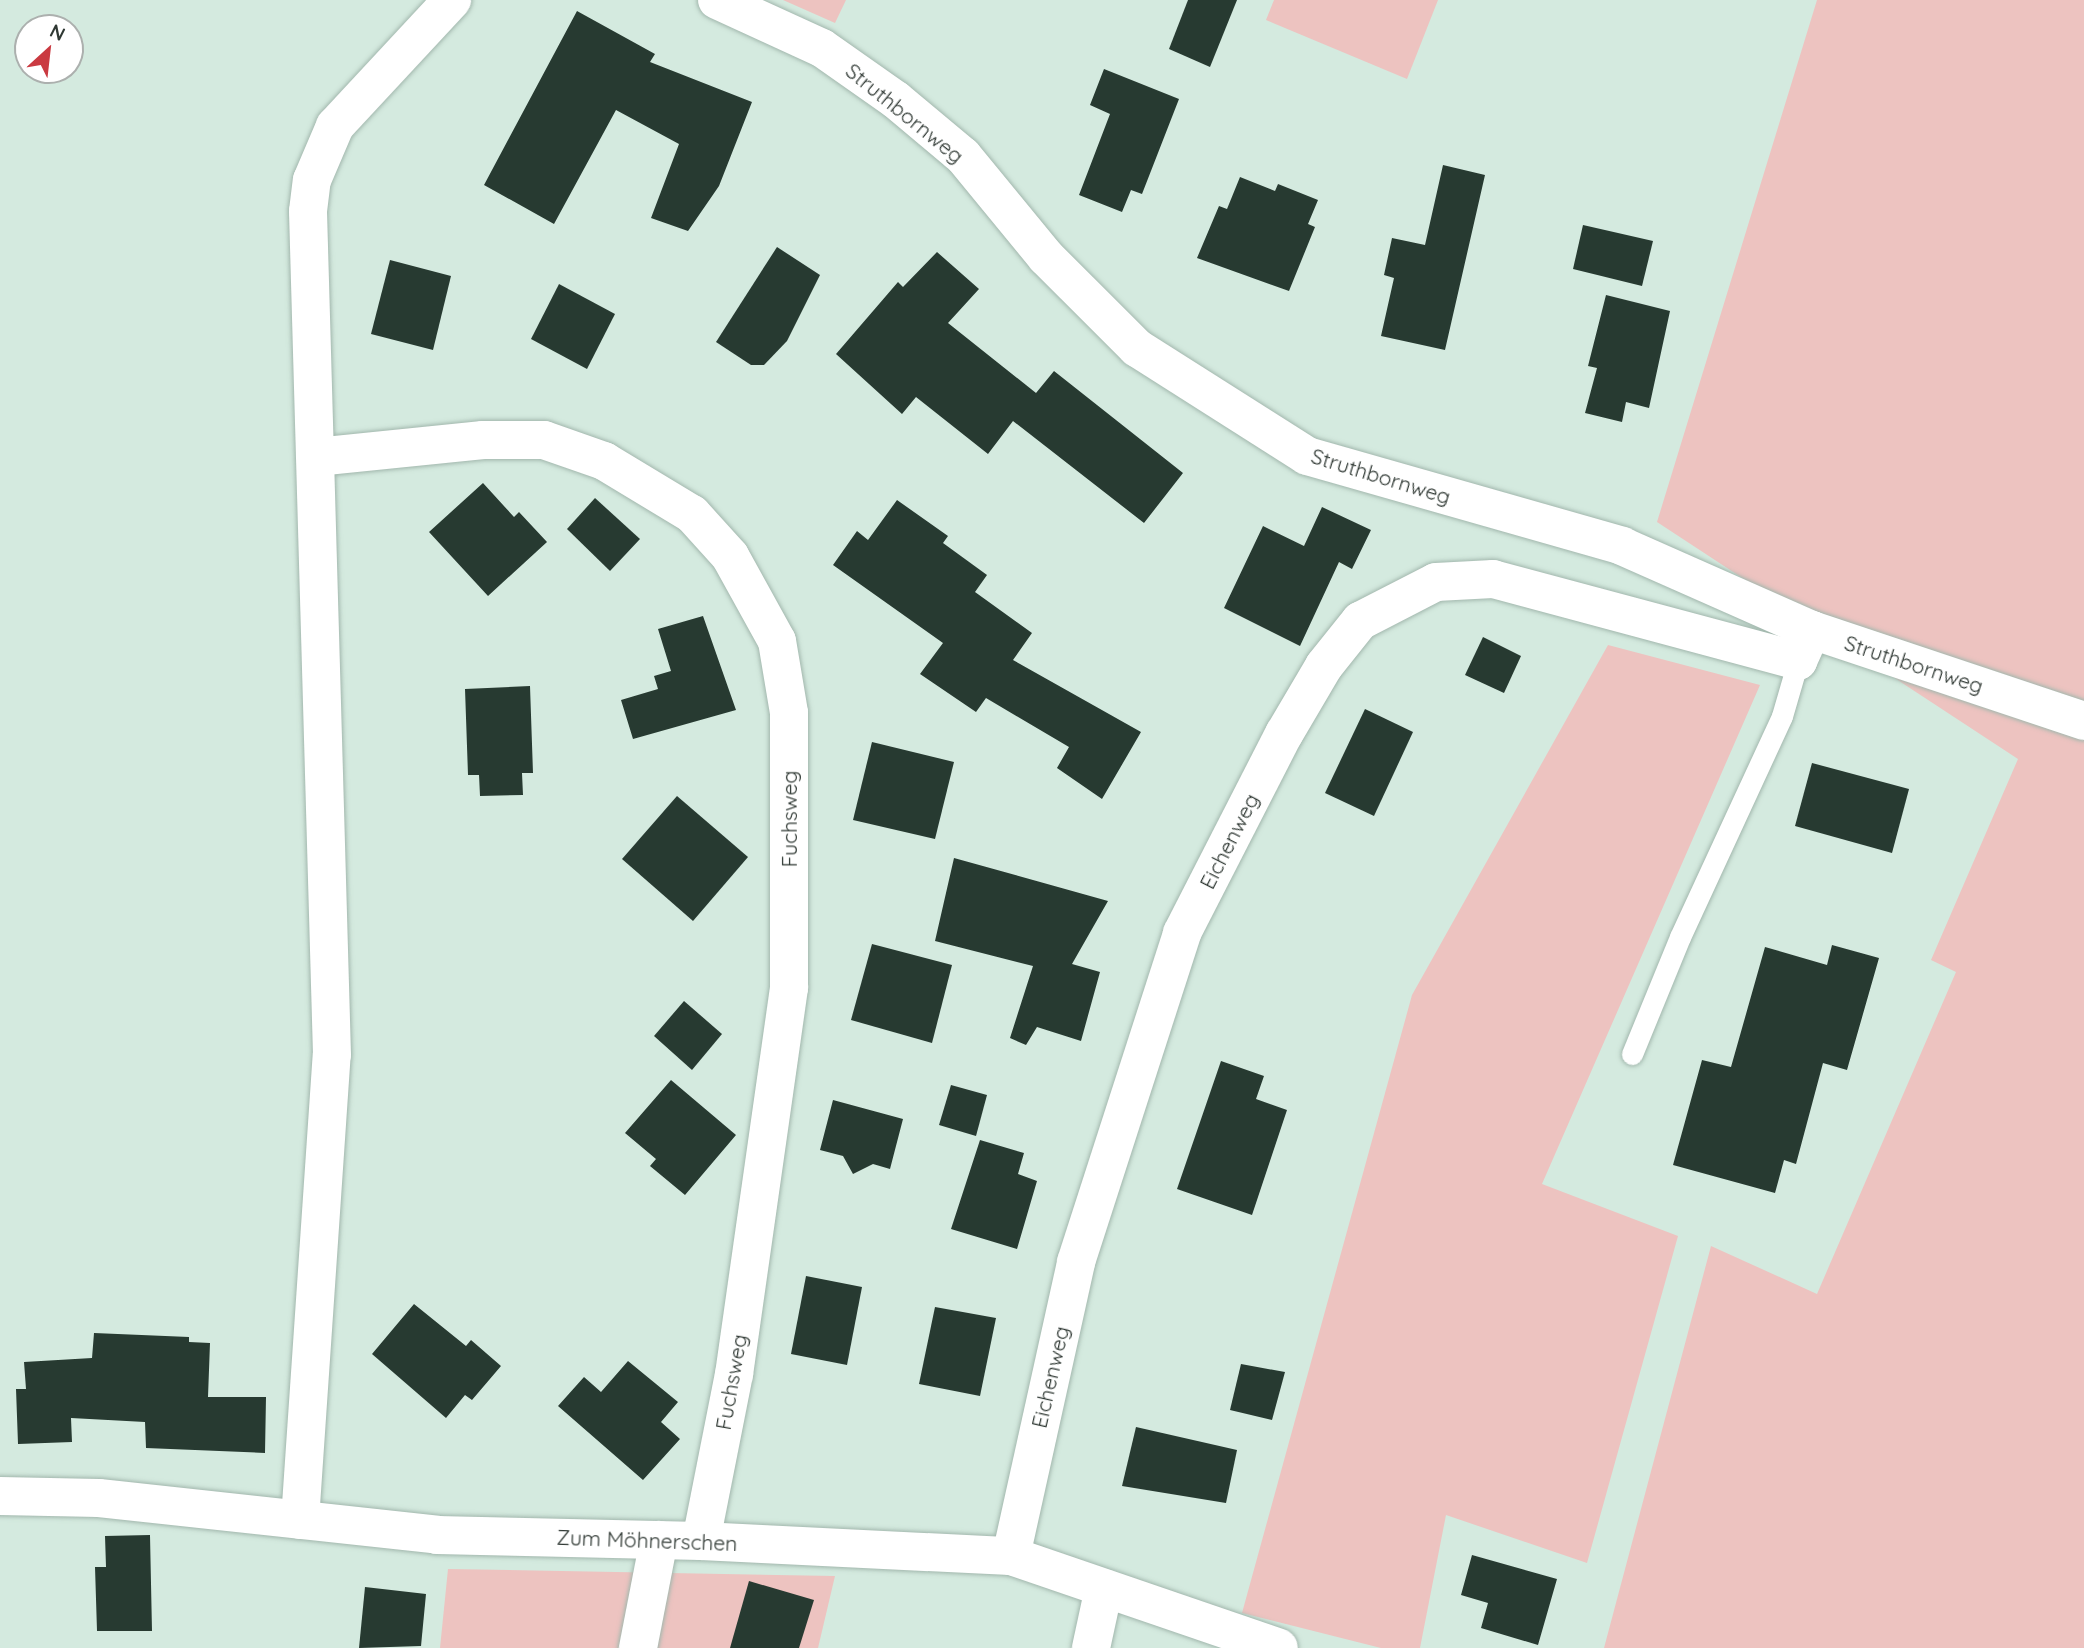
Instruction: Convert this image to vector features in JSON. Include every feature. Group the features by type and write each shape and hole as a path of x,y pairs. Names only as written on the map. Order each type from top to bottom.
{"street":[{"path":"300,1520 332,1055 308,211 312,180 335,126 452,0"},
{"name":"Struthbornweg","path":"717,0 822,48 896,100 963,156 1046,257 1137,348 1307,456 1622,546 1805,646 2084,721"},
{"name":"Fuchsweg","path":"316,457 427,443 531,440 604,461 692,514 730,556 777,641 789,713 789,988 734,1374 701,1541"},
{"name":"Eichenweg","path":"1011,1556 1076,1262 1181,933 1284,734 1324,666 1360,621 1436,582 1493,579 1805,646"},
{"name":"Zum Möhnerschen","path":"0,1496 99,1498 437,1535 701,1541 1011,1556 1279,1648"},
{"path":"638,1648 660,1540"},
{"path":"1091,1648 1104,1588"}],"lane":[{"path":"1632,1054 1680,937 1782,716 1805,646"}],"shaded area":[{"path":"783,0 846,0 835,23"},
{"path":"1274,0 1438,0 1407,79 1266,20"},
{"path":"1817,0 2084,0 2084,1648 1604,1648 1711,1246 1817,1294 1956,972 1931,960 2018,759 1657,522"},
{"path":"1608,645 1760,685 1542,1184 1678,1236 1587,1563 1446,1515 1420,1648 1381,1648 1242,1613 1412,995"},
{"path":"448,1569 835,1576 818,1648 440,1648"}],"building":[{"path":"1188,0 1237,0 1210,67 1169,49"},
{"path":"577,11 655,54 650,62 752,102 719,186 688,231 651,218 679,144 616,110 554,224 484,185"},
{"path":"1104,69 1179,99 1142,194 1131,190 1122,212 1079,195 1110,114 1090,105"},
{"path":"1443,165 1485,175 1445,350 1381,336 1394,278 1384,275 1392,238 1425,245"},
{"path":"1240,177 1275,191 1278,184 1318,200 1308,224 1315,227 1289,291 1197,258 1219,206 1227,209"},
{"path":"1583,225 1653,241 1642,286 1573,269"},
{"path":"777,247 820,275 787,341 764,365 751,365 716,342"},
{"path":"937,252 979,289 948,323 1036,393 1054,371 1183,473 1144,523 1013,421 988,454 916,397 902,414 836,354 898,282 903,287"},
{"path":"390,260 451,276 433,350 371,334"},
{"path":"559,284 615,314 587,369 531,339"},
{"path":"1606,295 1670,311 1649,408 1626,402 1622,422 1585,413 1597,368 1588,366"},
{"path":"483,483 514,517 519,512 547,542 488,596 429,532"},
{"path":"595,498 640,539 610,571 567,529"},
{"path":"897,500 948,536 943,543 987,575 975,592 1032,633 1013,660 1141,732 1102,799 1057,768 1069,747 986,698 976,712 920,674 943,643 833,565 857,531 868,540"},
{"path":"1322,507 1371,530 1352,569 1339,562 1300,646 1224,608 1263,526 1304,546"},
{"path":"703,616 736,710 633,739 621,700 658,689 654,676 671,671 658,629"},
{"path":"1483,637 1521,656 1504,693 1465,675"},
{"path":"530,686 533,773 522,773 523,795 480,796 479,775 468,775 465,689"},
{"path":"1365,709 1413,732 1374,816 1325,793"},
{"path":"872,742 954,762 935,839 853,820"},
{"path":"1812,763 1909,789 1892,853 1795,826"},
{"path":"677,796 748,857 693,921 622,859"},
{"path":"954,858 1108,901 1072,964 1100,972 1081,1041 1037,1027 1026,1045 1010,1038 1033,966 935,941"},
{"path":"872,944 952,965 932,1043 851,1020"},
{"path":"1832,945 1879,958 1847,1070 1823,1063 1796,1164 1784,1160 1775,1193 1673,1165 1702,1060 1731,1067 1765,947 1827,965"},
{"path":"684,1001 722,1034 692,1070 654,1036"},
{"path":"1221,1061 1264,1076 1256,1099 1287,1110 1252,1215 1177,1189"},
{"path":"671,1080 736,1135 685,1195 650,1166 656,1159 625,1133"},
{"path":"951,1085 987,1095 976,1136 939,1125"},
{"path":"833,1100 903,1119 890,1169 873,1164 853,1174 843,1156 820,1150"},
{"path":"980,1140 1024,1153 1018,1174 1037,1181 1017,1249 951,1229"},
{"path":"806,1276 862,1287 847,1365 791,1354"},
{"path":"414,1304 466,1346 471,1340 501,1366 472,1400 465,1395 446,1418 372,1354"},
{"path":"935,1307 996,1318 980,1396 919,1384"},
{"path":"94,1333 189,1337 189,1342 210,1343 208,1397 266,1397 265,1453 146,1448 145,1422 71,1418 72,1442 18,1444 16,1389 26,1389 24,1362 92,1358"},
{"path":"628,1361 678,1402 661,1422 680,1439 643,1480 558,1406 584,1377 601,1392"},
{"path":"1241,1364 1285,1372 1272,1420 1230,1410"},
{"path":"1136,1427 1237,1450 1226,1503 1122,1486"},
{"path":"150,1535 152,1631 97,1631 95,1567 106,1567 105,1536"},
{"path":"1472,1555 1557,1579 1538,1645 1481,1628 1488,1603 1461,1595"},
{"path":"749,1581 814,1600 799,1648 730,1648"},
{"path":"365,1587 426,1594 421,1646 359,1648"}]}
